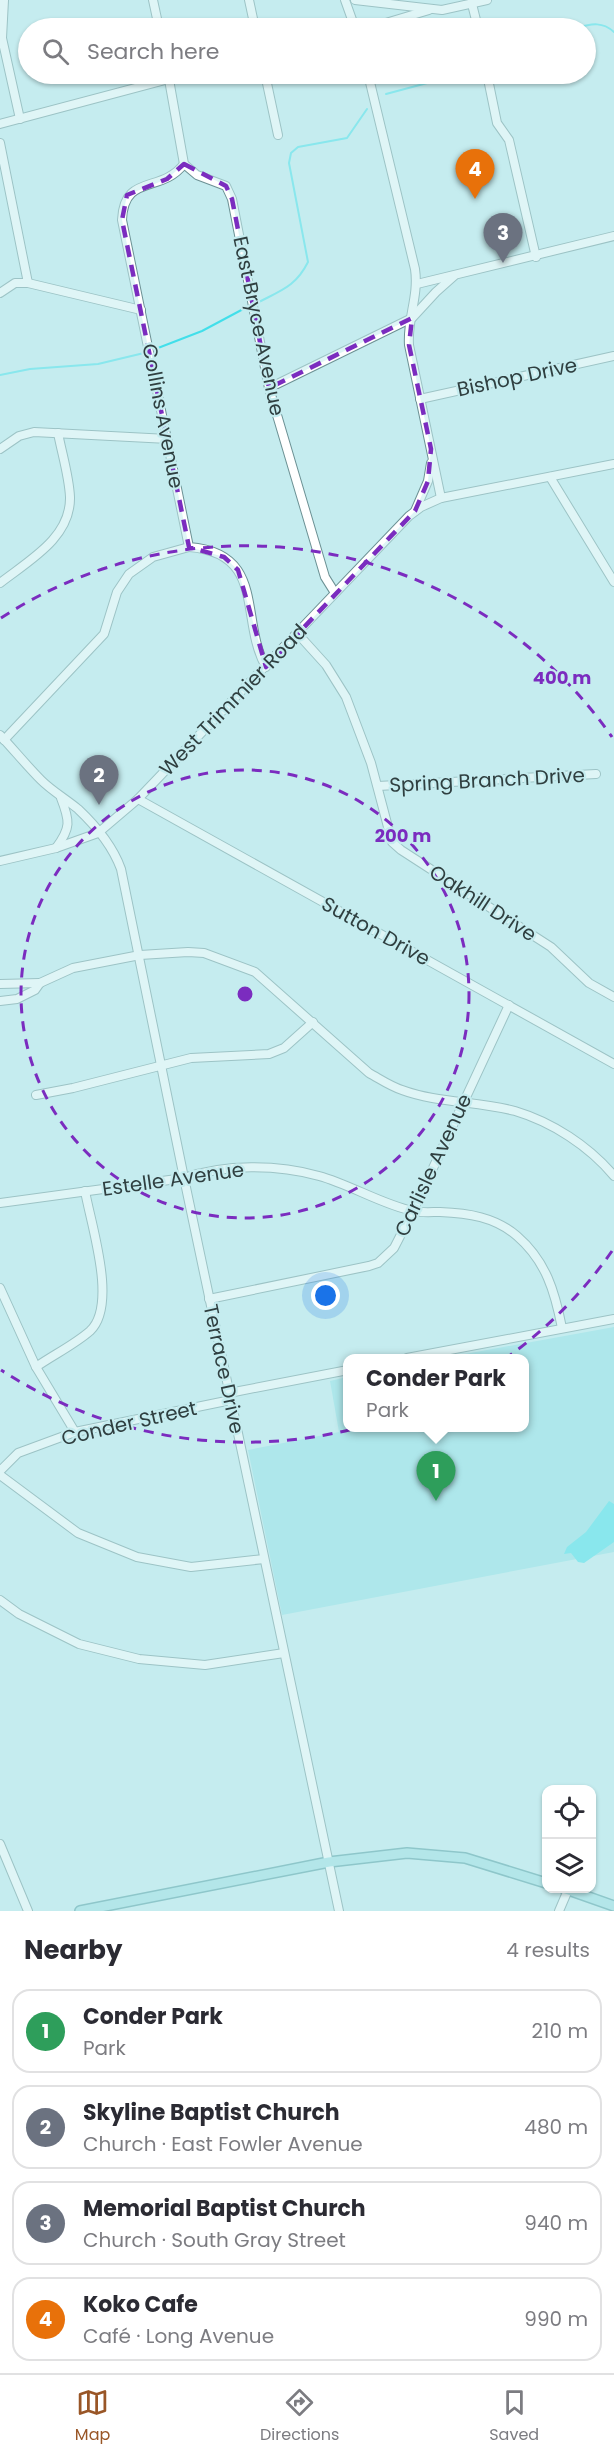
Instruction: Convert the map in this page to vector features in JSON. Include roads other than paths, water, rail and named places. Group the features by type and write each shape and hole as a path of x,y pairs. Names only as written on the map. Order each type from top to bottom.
{"main road":[{"path":"80,1911 329,1862 407,1853 465,1858 542,1882"},
{"path":"577,1893 614,1906"}],"street":[{"path":"4,0 2,38 20,119"},
{"path":"153,0 157,18"},
{"path":"249,0 253,18"},
{"path":"345,0 351,18"},
{"path":"355,0 442,10 487,0"},
{"path":"472,4 476,18"},
{"path":"403,18 433,9"},
{"path":"0,124 140,84"},
{"path":"169,84 184,164"},
{"path":"267,84 278,135"},
{"path":"370,84 417,284 409,345 441,498"},
{"path":"489,84 497,123 509,140 536,257"},
{"path":"0,143 28,283"},
{"name":"Collins Avenue","path":"184,164 167,179 133,191 124,202 122,220 189,547"},
{"name":"East Bryce Avenue","path":"184,164 197,175 226,186 232,199 269,388 325,577 335,593"},
{"path":"417,284 536,257 614,236"},
{"path":"269,388 412,318 454,276"},
{"path":"0,293 15,283 28,283 141,310"},
{"name":"Bishop Drive","path":"420,399 614,356"},
{"path":"0,448 26,433 168,439"},
{"path":"0,583 50,543 59,534 65,522 70,498 58,433"},
{"path":"415,511 429,481 431,449"},
{"name":"West Trimmier Road","path":"0,861 56,848 98,833 138,799 415,511 441,498 614,464"},
{"path":"550,477 614,582"},
{"path":"2,737 104,634 117,592 129,574 153,557 189,547 224,557 238,570 244,580 258,647 266,667"},
{"name":"Oakhill Drive","path":"297,633 326,665 341,688 360,728 392,842 551,947 589,983 614,997"},
{"name":"Terrace Drive","path":"2,737 61,798 77,808 114,852 122,869 209,1299 339,1911"},
{"name":"Spring Branch Drive","path":"378,786 596,774"},
{"path":"56,848 66,834 68,826 68,816 61,798"},
{"name":"Sutton Drive","path":"138,799 614,1064"},
{"path":"0,984 40,983 73,968 140,955 196,952 237,964 255,972 268,982 369,1073 382,1081 412,1093 516,1111 547,1125 589,1150 614,1176"},
{"path":"0,1001 17,999 34,990 40,983"},
{"name":"Carlisle Avenue","path":"209,1299 378,1263 394,1248 509,1005"},
{"path":"36,1095 73,1089 162,1065 216,1055 268,1054 284,1048 313,1022"},
{"name":"Estelle Avenue","path":"0,1203 184,1178 227,1168 280,1169 318,1175 413,1212 474,1215 495,1222 516,1235 536,1255 547,1273 555,1291 562,1328"},
{"path":"36,1367 92,1329 103,1309 104,1285 84,1191"},
{"path":"0,1288 36,1367 75,1432"},
{"path":"432,1354 614,1319"},
{"name":"Conder Street","path":"0,1473 18,1453 75,1432 343,1371"},
{"path":"0,1473 78,1533 137,1557 191,1567 264,1559"},
{"path":"0,1600 19,1614 79,1644 140,1659 205,1665 284,1653"},
{"path":"0,1844 28,1911"},
{"path":"560,1911 565,1893"}],"waterway":[{"path":"596,24 606,26 614,32"},
{"path":"386,94 424,84"},
{"path":"259,302 293,282 308,262 289,163 291,153 298,147 347,138 367,109"},
{"path":"158,348 202,331 247,307"},
{"path":"0,375 30,369 98,364 144,353"}],"place":[{"name":"Koko Cafe","path":"475,199"},
{"name":"Memorial Baptist Church","path":"503,263"},
{"name":"Skyline Baptist Church","path":"99,805"},
{"name":"Conder Park","path":"436,1501"}]}
